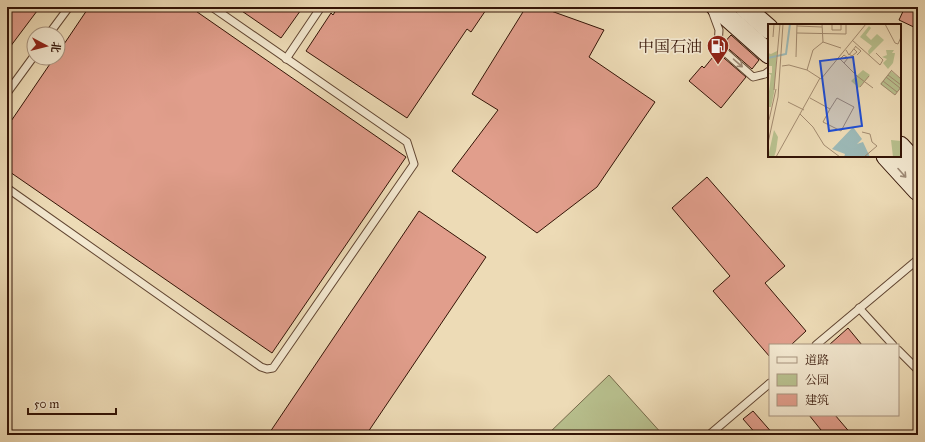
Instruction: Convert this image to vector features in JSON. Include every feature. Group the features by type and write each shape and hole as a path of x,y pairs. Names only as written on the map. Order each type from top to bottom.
{"main road":[{"path":"744,7 768,28"},
{"path":"719,8 768,53"},
{"path":"901,147 918,166"},
{"path":"887,157 918,191"}],"lane":[{"path":"55,26 69,7"},
{"path":"7,188 261,367 267,369 273,368 414,164 407,142 212,7"},
{"path":"286,59 321,7"},
{"path":"719,8 718,46 754,77 768,72"},
{"path":"7,93 27,66"},
{"path":"817,344 916,261 918,263"},
{"path":"859,308 892,344"},
{"path":"899,351 918,370"},
{"path":"709,435 769,385"}],"green space":[{"path":"609,375 663,435 547,435"}],"building":[{"path":"7,7 40,7 7,51"},
{"path":"89,7 190,7 406,157 272,353 7,170 7,127 49,66 66,66 66,41"},
{"path":"236,7 303,7 281,38"},
{"path":"338,7 488,7 471,32 467,29 407,118 306,51 331,13 333,15"},
{"path":"526,7 540,7 604,30 589,57 655,102 597,187 537,233 452,171 498,110 472,94"},
{"path":"905,7 918,7 918,29 899,20"},
{"path":"731,35 759,60 752,69 723,44"},
{"path":"717,52 746,77 721,108 689,81 702,66 704,68"},
{"path":"707,177 785,266 765,283 806,331 792,344 769,344 769,356 713,291 730,276 672,208"},
{"path":"419,211 486,257 366,435 268,435"},
{"path":"848,328 861,344 830,344"},
{"path":"753,411 774,435 757,435 743,419"},
{"path":"810,416 836,416 852,435 825,435"}],"place":[{"name":"中国石油","path":"718,66"}]}
